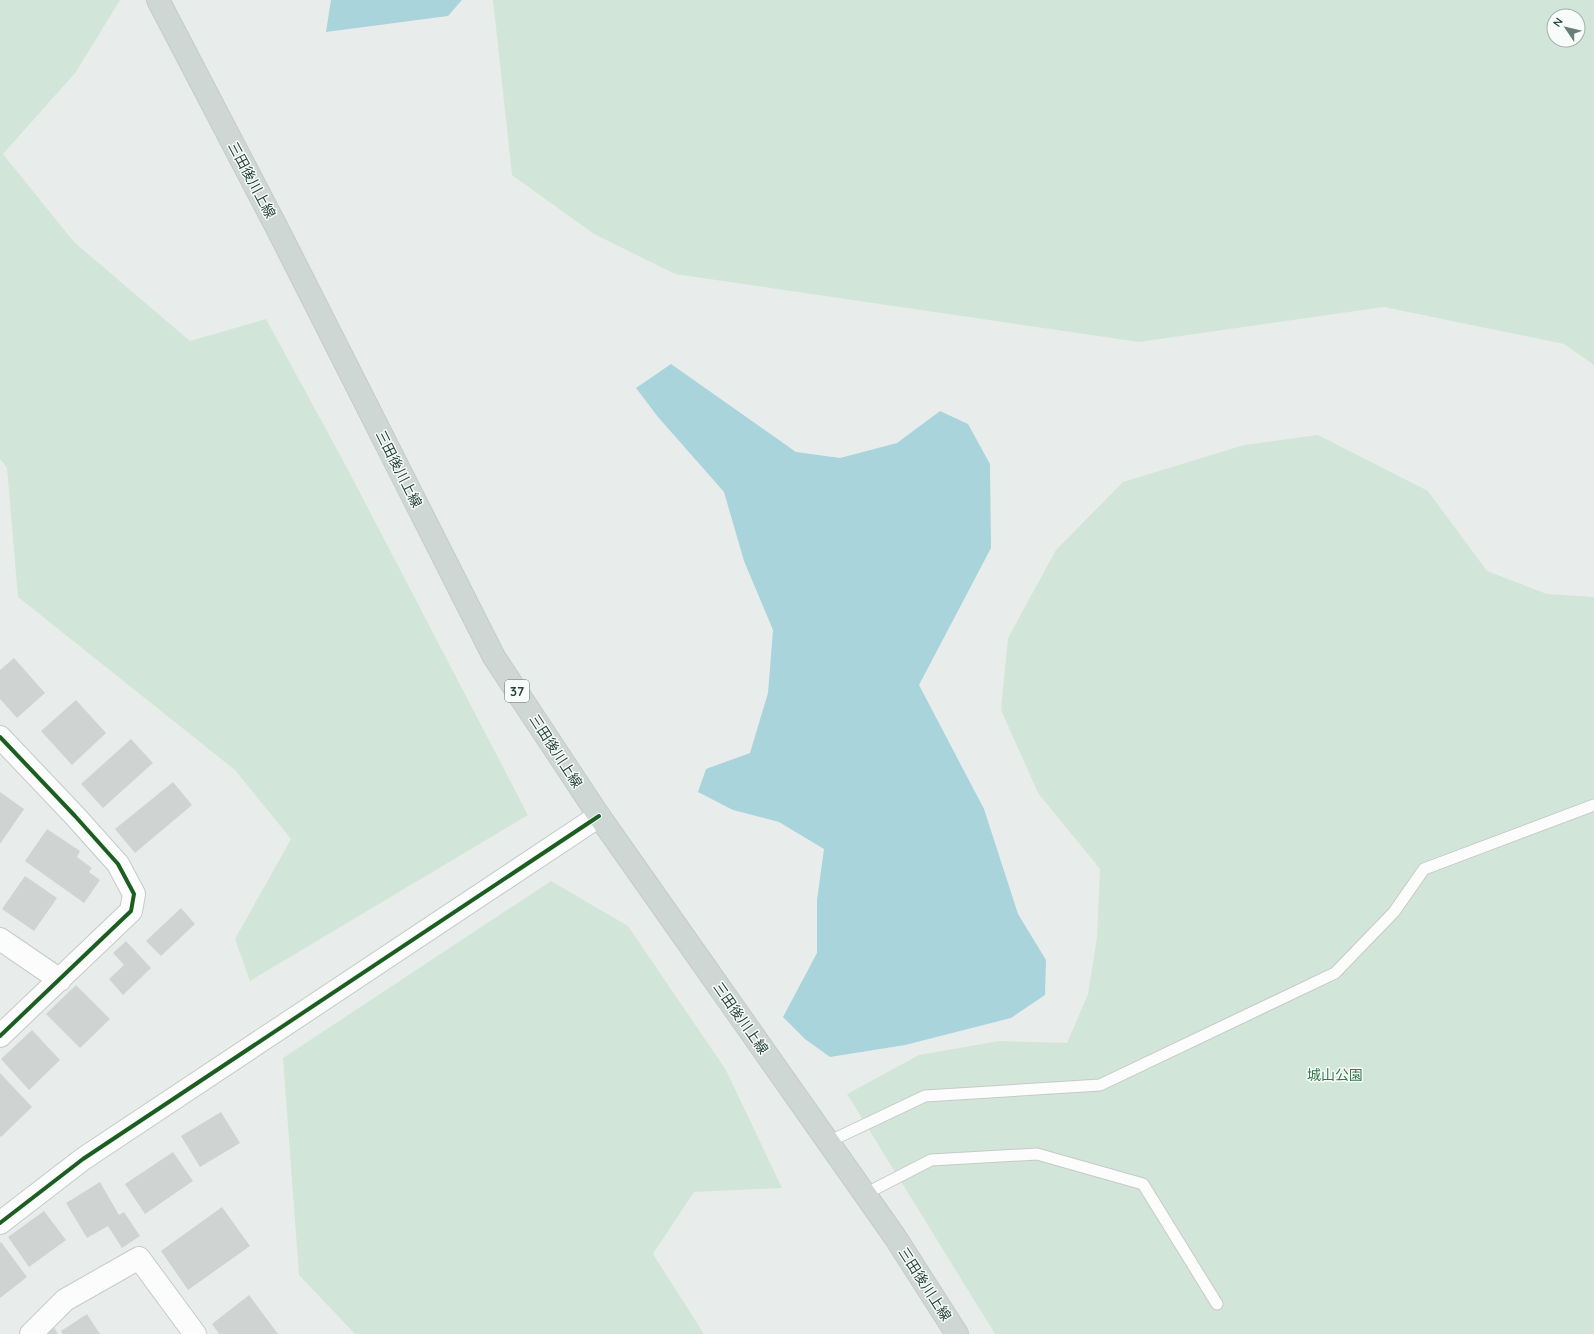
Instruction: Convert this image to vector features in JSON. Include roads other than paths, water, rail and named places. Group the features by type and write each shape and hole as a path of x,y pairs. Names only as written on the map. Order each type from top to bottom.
{"main road":[{"name":"三田後川上線","path":"158,0 278,230 494,657 599,816 895,1237 957,1334"}],"street":[{"path":"0,737 118,864 134,894 131,911 0,1036"},
{"path":"0,1223 82,1159 599,816"},
{"path":"0,939 60,980"},
{"path":"31,1334 65,1300 138,1258 193,1333"}],"lane":[{"path":"828,1142 925,1096 1100,1085 1335,973 1394,912 1424,869 1594,805"},
{"path":"865,1194 931,1160 1037,1154 1143,1184 1217,1304"}],"water":[{"path":"331,0 462,0 448,16 326,32"},
{"path":"671,364 796,452 840,458 897,443 940,411 968,424 990,464 991,548 919,685 984,809 1018,914 1046,960 1045,995 1011,1018 905,1045 830,1057 805,1039 783,1017 817,953 817,900 824,849 779,822 733,810 698,792 706,769 750,753 768,693 773,630 744,561 724,492 658,417 636,388"}],"park label":[{"name":"城山公園","path":"1335,1075"}]}
